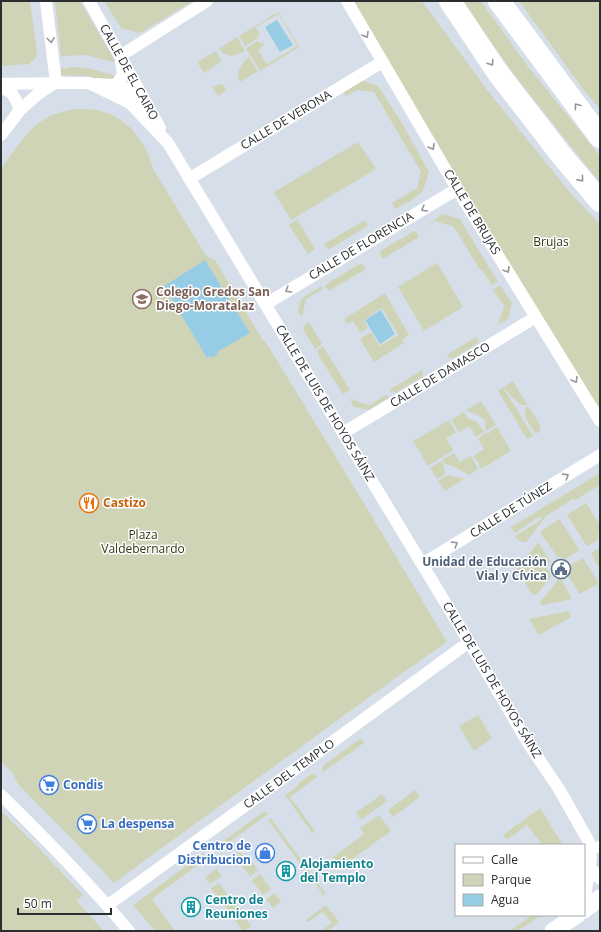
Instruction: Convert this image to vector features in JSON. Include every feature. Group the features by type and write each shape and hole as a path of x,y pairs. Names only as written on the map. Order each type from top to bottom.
{"highway":[{"path":"434,1 469,31"},
{"path":"450,1 498,73 562,156 600,201"},
{"path":"498,1 600,137"}],"street":[{"path":"1,134 20,110 38,94 56,83 46,1"},
{"name":"CALLE DE EL CAIRO","path":"89,1 168,144"},
{"path":"117,84 123,74 120,56 208,1"},
{"name":"CALLE DE BRUJAS","path":"346,1 457,189 600,421"},
{"name":"CALLE DE VERONA","path":"189,179 382,62"},
{"path":"89,83 111,85 117,84 138,95 146,102"},
{"name":"CALLE DE LUIS DE HOYOS SÁINZ","path":"1,84 89,83 130,103 168,144 266,304 528,743 597,846 591,858 585,894"},
{"path":"1,88 11,92 20,110"},
{"name":"CALLE DE FLORENCIA","path":"266,304 457,189"},
{"name":"CALLE DE DAMASCO","path":"343,433 536,317"},
{"name":"CALLE DE TÚNEZ","path":"422,564 600,455"},
{"name":"CALLE DEL TEMPLO","path":"108,905 469,642"},
{"path":"1,795 108,905 129,931"},
{"path":"590,867 600,879"},
{"path":"585,909 600,898"},
{"path":"553,931 576,916"}],"green space":[{"path":"1,1 30,1 37,52 36,58 29,64 1,66"},
{"path":"55,1 80,1 115,61 113,62 86,55 61,56"},
{"path":"104,1 193,1 140,33 121,28"},
{"name":"Brujas","path":"350,1 422,1 488,91 573,196 600,224 600,415"},
{"path":"461,1 481,1 526,64 600,156 600,183 519,81"},
{"path":"519,1 600,1 600,109 583,89"},
{"path":"278,12 299,47 260,71 246,48 258,41 260,44 262,42 264,45 258,50 267,64 297,46 278,14 256,27 260,35 257,37 258,38 245,46 239,36"},
{"path":"237,37 245,51 231,56 225,54 219,49"},
{"path":"216,51 222,61 204,73 197,62"},
{"path":"249,57 258,71 240,82 238,75 240,68"},
{"path":"72,67 90,69 119,77 115,82 86,76 61,75 61,69"},
{"path":"357,79 378,86 402,123 429,172 423,191 412,200 395,209 392,203 417,188 421,172 374,92 358,90 346,96 342,90"},
{"path":"220,84 227,90 218,96 212,87"},
{"name":"Plaza Valdebernardo","path":"76,109 97,110 113,115 122,120 142,142 147,151 153,169 205,254 215,260 447,642 114,883 18,784 12,772 1,761 1,169 17,146 36,125 52,115"},
{"path":"358,142 376,169 291,220 274,192"},
{"path":"442,214 460,219 498,282 492,285 482,270 480,270 454,227 435,221 426,226"},
{"path":"297,219 315,249 308,254 289,225"},
{"path":"365,220 368,226 328,250 324,244"},
{"path":"416,231 419,237 383,259 379,254 381,253 380,251"},
{"path":"437,263 463,307 424,331 398,287"},
{"path":"359,264 362,264 366,269 329,291 325,286 328,283"},
{"path":"500,285 512,303 508,319 498,325 504,306 493,290"},
{"path":"321,286 323,289 306,299 302,317 298,312 301,299"},
{"path":"385,293 409,335 402,340 404,343 374,362 360,339 371,332 380,346 398,335 382,308 364,320 368,328 360,333 353,321 347,324 344,319"},
{"path":"309,322 322,344 315,349 303,329 303,327"},
{"path":"476,337 479,342 452,359 451,357 449,358 447,355"},
{"path":"323,346 350,390 343,394 318,355 319,353 317,350"},
{"path":"422,370 423,376 395,393 394,391 391,393 389,390"},
{"path":"513,381 527,405 517,402 504,387"},
{"path":"503,387 533,436 527,439 498,391"},
{"path":"386,395 389,398 369,410 354,407 350,399 369,405"},
{"path":"481,401 496,425 486,431 486,422 484,419 466,410"},
{"path":"528,406 540,427 540,431 536,434 525,416"},
{"path":"464,412 467,418 476,421 484,432 476,437 469,426 459,432 451,420"},
{"path":"449,420 456,433 446,438 453,450 428,466 413,441"},
{"path":"497,427 511,451 481,469 478,463 479,462 473,456 484,449 478,439 485,433 490,433 490,431"},
{"path":"454,453 460,462 471,456 478,469 469,475 451,465 445,464 442,460"},
{"path":"441,461 444,466 445,474 437,479 430,468"},
{"path":"600,473 600,485 547,515 526,542 521,542 515,537 542,519 540,516 515,533 511,527"},
{"path":"448,475 464,479 445,491 438,481"},
{"path":"586,503 600,526 598,540 587,546 567,515"},
{"path":"559,519 579,550 566,559 560,557 558,558 540,532"},
{"path":"538,543 550,561 547,568 551,577 536,595 532,594 517,568"},
{"path":"600,548 600,568 591,553"},
{"path":"583,558 598,584 579,594 568,575 570,565"},
{"path":"559,579 561,579 572,599 541,605 540,602"},
{"path":"569,611 571,617 539,635 529,619"},
{"path":"478,715 492,738 474,751 459,726"},
{"path":"361,738 364,743 323,772 322,769 324,765"},
{"path":"311,774 315,774 317,777 290,797 315,831 312,833 285,795"},
{"path":"415,790 420,797 393,817 388,810"},
{"path":"382,794 387,801 361,820 356,813"},
{"path":"540,808 562,844 541,844 527,825 507,840 503,835"},
{"path":"1,811 33,842 83,895 77,901 104,931 1,931"},
{"path":"265,811 268,814 224,846 222,842"},
{"path":"379,815 391,831 340,868 333,857 364,834 360,828"},
{"path":"271,818 325,893 324,896 268,820"},
{"path":"240,852 245,858 234,867 229,860"},
{"path":"204,853 207,858 152,899 175,931 155,931 133,905"},
{"path":"250,859 258,870 250,877 242,866"},
{"path":"216,869 222,876 210,884 205,877"},
{"path":"260,874 271,889 263,895 252,880"},
{"path":"219,883 227,894 219,899 211,888"},
{"path":"275,893 281,902 273,908 266,899"},
{"path":"230,898 240,911 232,917 223,904"},
{"path":"326,905 339,922 327,931 321,931 332,923 323,912 308,922 306,920"},
{"path":"243,915 251,926 244,931 235,921"},
{"path":"531,916 540,916 518,931 510,931"}],"water":[{"path":"277,20 293,45 280,52 265,27"},
{"path":"205,260 250,333 217,352 218,354 212,358 210,356 207,358 164,286"},
{"path":"381,310 395,334 380,344 365,320"}],"place":[{"name":"Colegio Gredos San Diego-Moratalaz","path":"142,299"},
{"name":"Castizo","path":"89,503"},
{"name":"Unidad de Educación Vial y Cívica","path":"561,569"},
{"name":"Condis","path":"49,785"},
{"name":"La despensa","path":"87,824"},
{"name":"Centro de Distribucion","path":"265,853"},
{"name":"Alojamiento del Templo","path":"286,871"},
{"name":"Centro de Reuniones","path":"191,907"}]}
